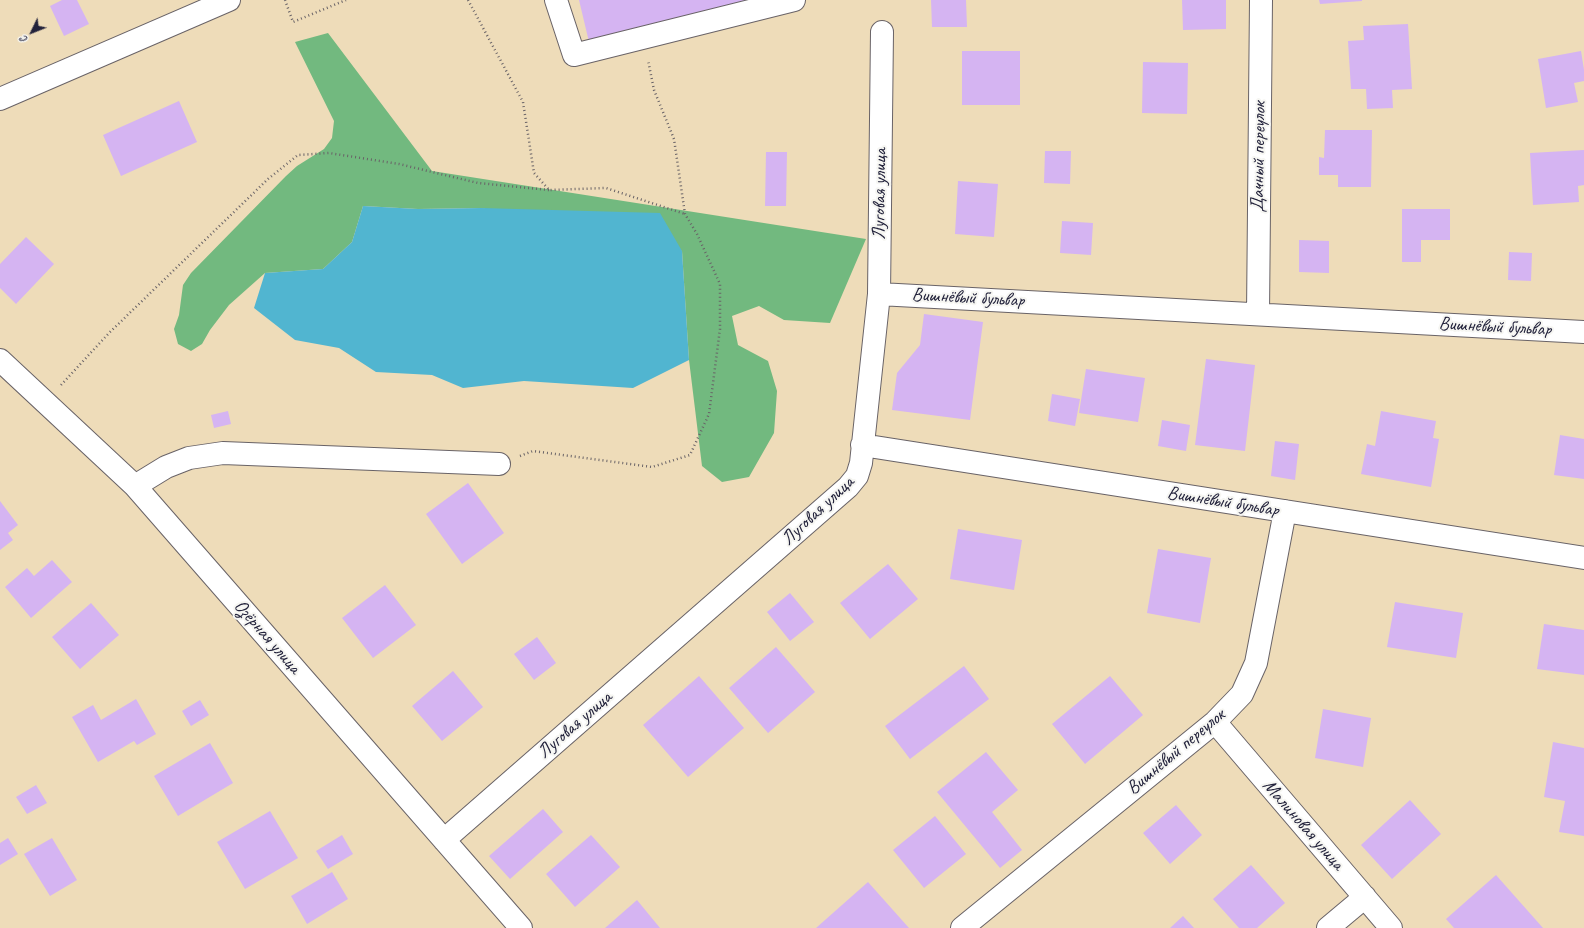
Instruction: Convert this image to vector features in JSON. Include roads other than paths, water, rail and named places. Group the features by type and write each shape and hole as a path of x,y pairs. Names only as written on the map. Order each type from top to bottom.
{"street":[{"path":"0,99 229,0"},
{"path":"556,0 574,55 794,0"},
{"name":"Дачный переулок","path":"1258,314 1261,0"},
{"name":"Луговая улица","path":"444,840 848,487 858,476 861,463 879,294 882,32"},
{"name":"Вишнёвый бульвар","path":"879,294 1584,332"},
{"name":"Озёрная улица","path":"0,360 135,486 521,928"},
{"name":"Вишнёвый бульвар","path":"862,445 1584,558"},
{"path":"135,486 166,467 189,458 223,453 499,464"},
{"name":"Вишнёвый переулок","path":"962,928 1215,722 1242,694 1256,663 1285,511"},
{"name":"Малиновая улица","path":"1215,722 1392,928"},
{"path":"1328,928 1365,897"}],"water":[{"path":"363,206 418,209 481,208 660,213 682,251 689,360 633,388 524,381 463,388 432,375 376,372 339,348 295,340 254,308 265,273 323,269 352,242"}]}
